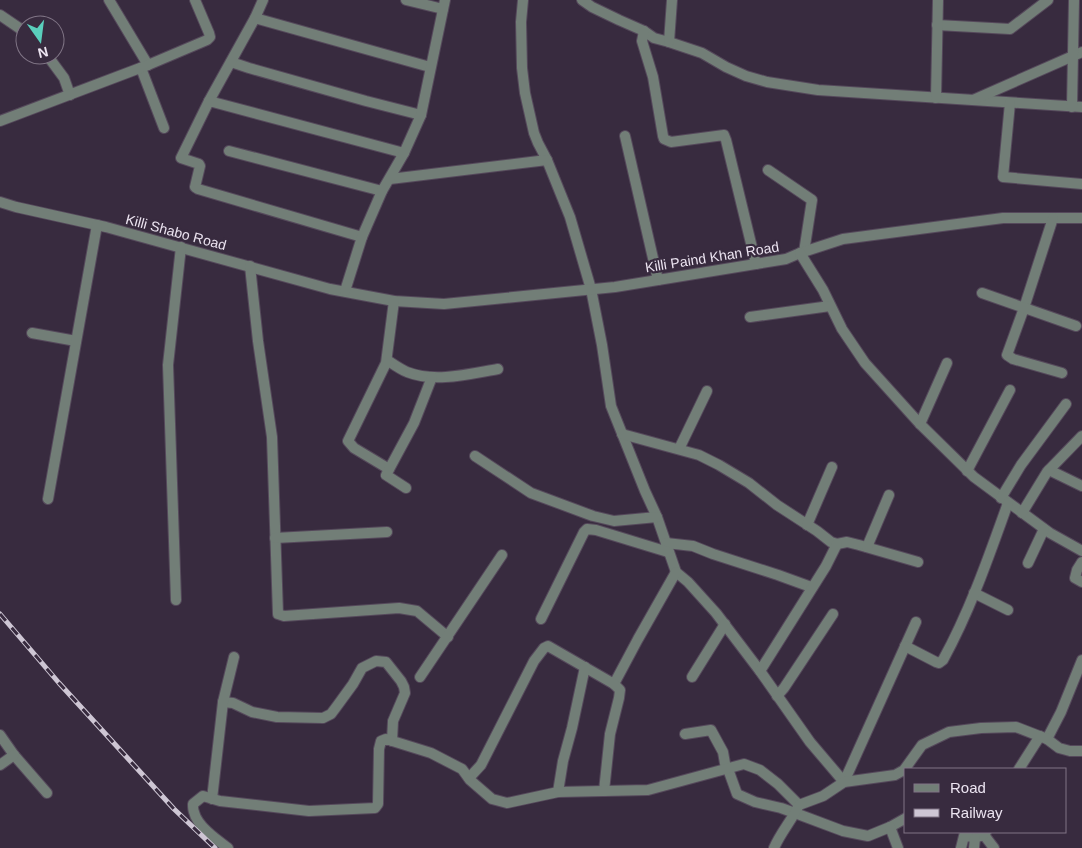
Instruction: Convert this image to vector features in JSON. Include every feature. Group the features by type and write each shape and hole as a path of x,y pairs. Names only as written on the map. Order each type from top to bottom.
{"street":[{"path":"109,0 145,67 164,128"},
{"path":"0,121 145,67 208,40 210,33 195,0"},
{"path":"263,0 181,158 199,164 195,187 198,189 362,237"},
{"path":"345,292 362,237 382,191 404,153 421,115 444,5 406,0"},
{"path":"523,0 521,22 522,68 525,93 534,132 548,160 570,217 591,289 611,406 657,518 676,572 688,582 725,624 810,742 844,782"},
{"path":"582,0 592,7 644,31 654,38 702,53 746,76 767,82 818,90 1077,107 1078,54 1074,0"},
{"path":"669,42 672,0"},
{"path":"936,98 938,0"},
{"path":"938,25 1010,29 1048,0"},
{"path":"0,15 15,25"},
{"path":"255,18 430,68"},
{"path":"644,31 642,41 653,77 664,139 671,142 724,135 756,264"},
{"path":"972,100 1078,54"},
{"path":"231,62 421,115"},
{"path":"54,65 64,78 70,95"},
{"path":"209,101 404,153"},
{"path":"1010,103 1003,178 1082,184"},
{"path":"625,136 658,280"},
{"path":"229,151 382,191"},
{"path":"390,179 548,160"},
{"path":"768,170 812,200 802,252 842,329 865,363 920,424 968,471 1044,529 1082,551"},
{"name":"Killi Shabo Road","path":"0,202 97,225 345,292"},
{"name":"Killi Paind Khan Road","path":"345,292 394,301 444,304 615,287 786,259 843,239 1003,218 1082,218"},
{"path":"1053,218 1007,355 1013,359 1062,373"},
{"path":"48,499 97,225"},
{"path":"176,600 168,366 181,247"},
{"path":"250,266 258,341 272,436 278,614 284,616 399,608 417,611 448,637"},
{"path":"982,293 1076,326"},
{"path":"389,469 354,448 348,441 387,360 394,301"},
{"path":"750,317 830,306"},
{"path":"32,333 76,341"},
{"path":"387,360 408,372 432,377 462,375 498,369"},
{"path":"920,424 947,363"},
{"path":"406,488 386,475 414,423 432,377"},
{"path":"968,471 1010,390"},
{"path":"679,449 707,391"},
{"path":"905,646 936,662 942,660 956,637 974,593 1005,500 1022,465 1066,404"},
{"path":"622,434 699,455 719,465 831,542 837,544 847,542 918,562"},
{"path":"1022,513 1050,470 1082,436"},
{"path":"475,456 531,494 592,516 614,521 657,518"},
{"path":"807,525 832,467"},
{"path":"1050,470 1082,486"},
{"path":"867,547 889,495"},
{"path":"541,619 587,529 667,547 693,546 811,587"},
{"path":"1028,563 1044,529"},
{"path":"275,538 387,532"},
{"path":"760,671 811,587 826,566 837,544"},
{"path":"420,677 502,556"},
{"path":"1082,562 1075,578 1082,582"},
{"path":"614,684 676,572"},
{"path":"974,593 1008,610"},
{"path":"777,696 833,614"},
{"path":"844,782 916,622"},
{"path":"692,677 725,624"},
{"path":"469,778 481,765 534,661 544,648 548,646 614,684 620,690 610,734 604,791"},
{"path":"212,799 223,702 234,657"},
{"path":"1021,768 1061,712 1082,660"},
{"path":"223,702 233,703 252,712 277,718 323,718 331,714 362,668 376,661 386,662 401,681 405,693 393,721 392,741"},
{"path":"558,792 563,761 585,667"},
{"path":"905,768 922,745 950,732 981,728 1016,727 1044,737 1058,748 1082,751"},
{"path":"685,734 711,730 723,752 736,794 755,802 781,808 797,809 843,831 868,836 904,819"},
{"path":"0,734 14,755 47,793"},
{"path":"228,848 213,838 194,814 193,804 203,796 220,801 309,812 375,808 378,804 379,749 381,741 386,739 431,753 462,769 492,799 507,803 558,792 648,790 744,764 760,770 778,784 797,809"},
{"path":"0,765 14,755"},
{"path":"774,848 797,809 844,782 896,775 904,770"},
{"path":"890,827 898,848"},
{"path":"960,848 964,836 980,838 994,848"}],"railway":[{"path":"0,614 59,683 174,809 215,848"}]}
